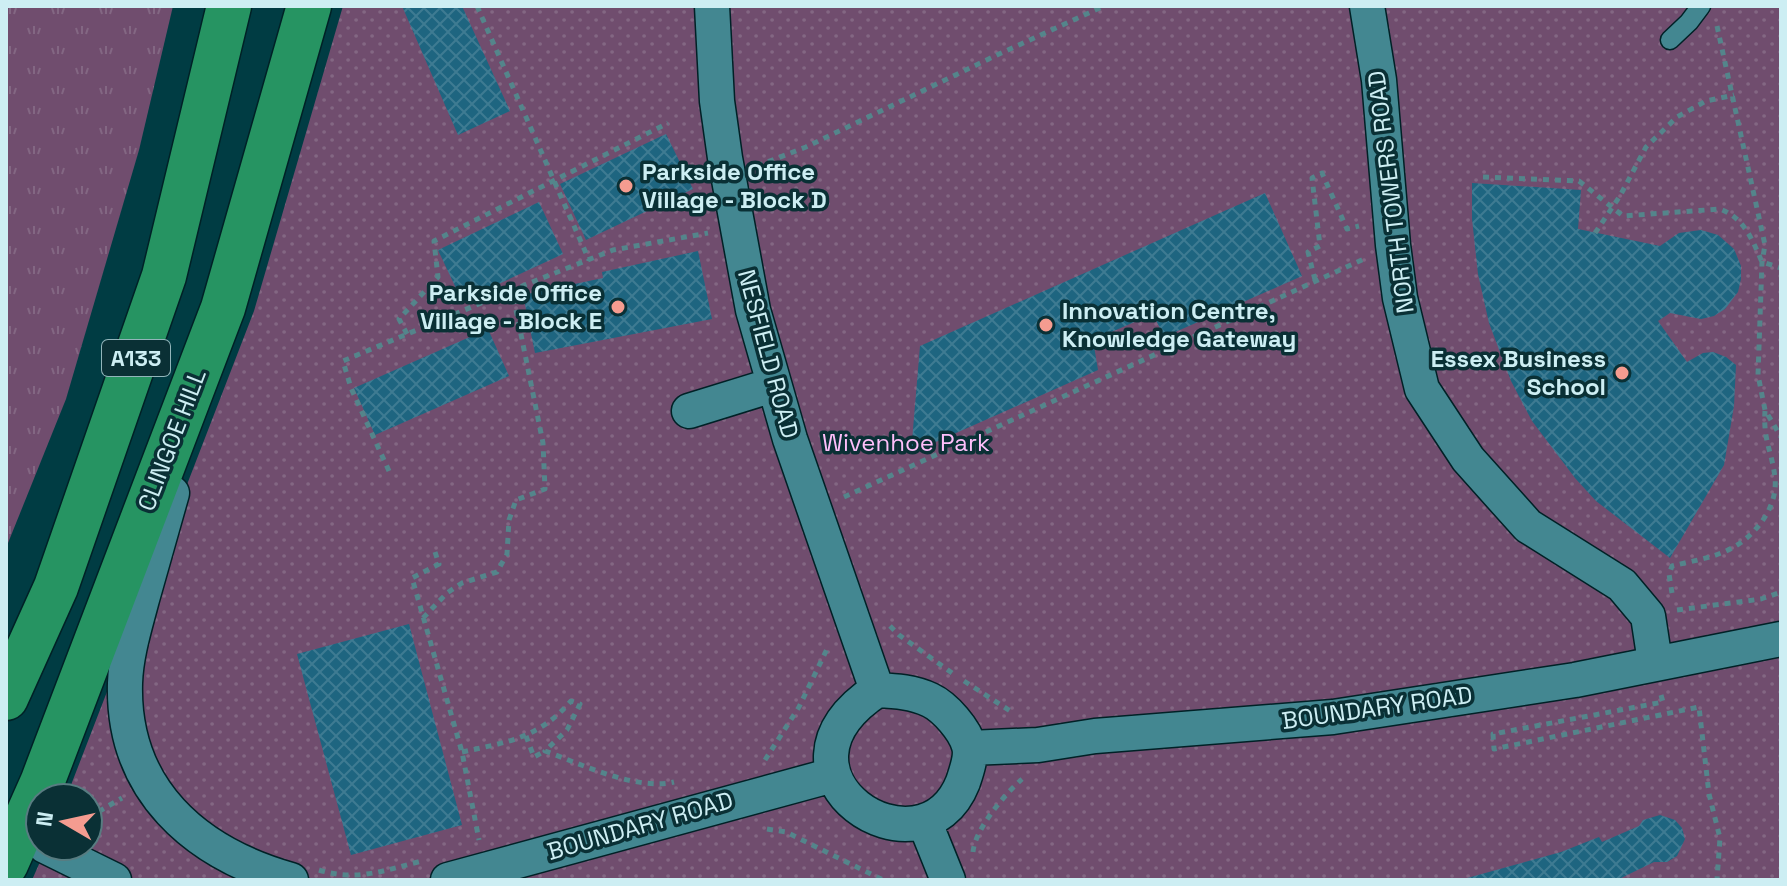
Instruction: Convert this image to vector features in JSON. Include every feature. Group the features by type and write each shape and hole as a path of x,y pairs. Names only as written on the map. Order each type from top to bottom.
{"main road":[{"name":"A133","path":"6,698 56,587 164,276 229,6"},
{"name":"CLINGOE HILL","path":"23,843 223,308 309,6"}],"street":[{"name":"NESFIELD ROAD","path":"712,6 717,101 753,310 773,385 847,610 877,690"},
{"name":"NORTH TOWERS ROAD","path":"1367,6 1379,80 1400,298 1422,389 1468,459 1528,526 1622,585 1648,616 1655,662"},
{"path":"223,308 129,647 126,710 138,761 149,783 176,817 203,842 232,859 302,874"},
{"path":"689,411 773,385"},
{"name":"BOUNDARY ROAD","path":"970,748 1038,745 1095,736 1333,717 1575,680 1781,639"},
{"path":"877,690 906,691 933,701 955,722 970,748 958,795 925,823 905,826 879,823 851,806 833,775 832,747 839,726 854,705 877,690"},
{"name":"BOUNDARY ROAD","path":"436,870 833,775"},
{"path":"925,823 948,880"},
{"path":"23,843 114,880"}],"lane":[{"path":"1670,40 1689,22 1707,12"}],"path":[{"path":"477,6 589,260"},
{"path":"757,181 755,167 806,147 1104,6"},
{"path":"1707,12 1734,95 1765,245 1758,375 1765,410 1763,433 1775,478 1774,497 1765,517 1744,540 1730,549 1672,566 1669,574 1674,610 1761,599 1781,592"},
{"path":"1595,233 1613,208 1646,147 1677,117 1706,101 1734,95"},
{"path":"407,334 399,319 438,277 434,241 668,123"},
{"path":"1315,280 1308,252 1320,246 1312,178 1322,173 1347,229 1360,226 1359,214"},
{"path":"1483,177 1579,181 1623,216 1720,209 1729,212 1747,229 1762,262 1781,268"},
{"path":"389,471 351,388 343,361 613,250 737,230"},
{"path":"839,499 1393,245"},
{"path":"423,618 447,593 462,583 497,572 507,554 509,520 516,500 545,489 543,443 512,290"},
{"path":"1765,410 1781,437"},
{"path":"435,552 439,564 412,578 462,752 480,845"},
{"path":"1655,662 1666,714"},
{"path":"462,752 519,740 556,718 571,701 580,704 567,730 545,751 534,757 526,736"},
{"path":"1663,702 1493,734 1494,749 1699,707 1709,794 1720,838 1717,880"},
{"path":"545,751 614,776 658,786 689,778"},
{"path":"735,800 741,828 786,832 883,880"},
{"path":"302,874 345,877 436,870"}],"green space":[{"path":"6,6 173,6 139,150 66,399 6,548"},
{"name":"Wivenhoe Park","path":"343,6 1781,6 1781,880 32,880 40,862 104,862 104,782 72,782 254,311"}],"building":[{"path":"402,6 462,6 510,111 458,135"},
{"name":"Parkside Office Village - Block D","path":"666,134 693,189 586,240 560,184"},
{"name":"Essex Business School","path":"1472,183 1581,190 1578,229 1660,246 1679,233 1701,230 1718,235 1734,249 1741,266 1741,279 1738,292 1725,309 1701,319 1670,313 1658,321 1687,362 1703,353 1713,352 1736,365 1734,406 1724,465 1670,558 1596,501 1532,421 1511,381 1489,323 1478,274"},
{"name":"Innovation Centre, Knowledge Gateway","path":"1265,193 1302,276 1164,337 1153,314 1093,340 1098,370 911,453 920,346"},
{"path":"539,202 563,254 462,301 438,250"},
{"name":"Parkside Office Village - Block E","path":"698,251 712,319 535,353 523,295 603,278 602,272"},
{"path":"488,329 509,376 375,435 354,388"},
{"path":"409,624 462,825 351,855 297,654"},
{"path":"1660,815 1675,820 1682,828 1685,839 1677,856 1667,862 1654,862 1617,880 1460,880 1561,852 1599,837 1602,842 1639,826 1643,820"}],"place":[{"name":"Parkside Office Village - Block D","path":"626,186"},
{"name":"Parkside Office Village - Block E","path":"618,307"},
{"name":"Innovation Centre, Knowledge Gateway","path":"1046,325"},
{"name":"Essex Business School","path":"1622,373"}]}
